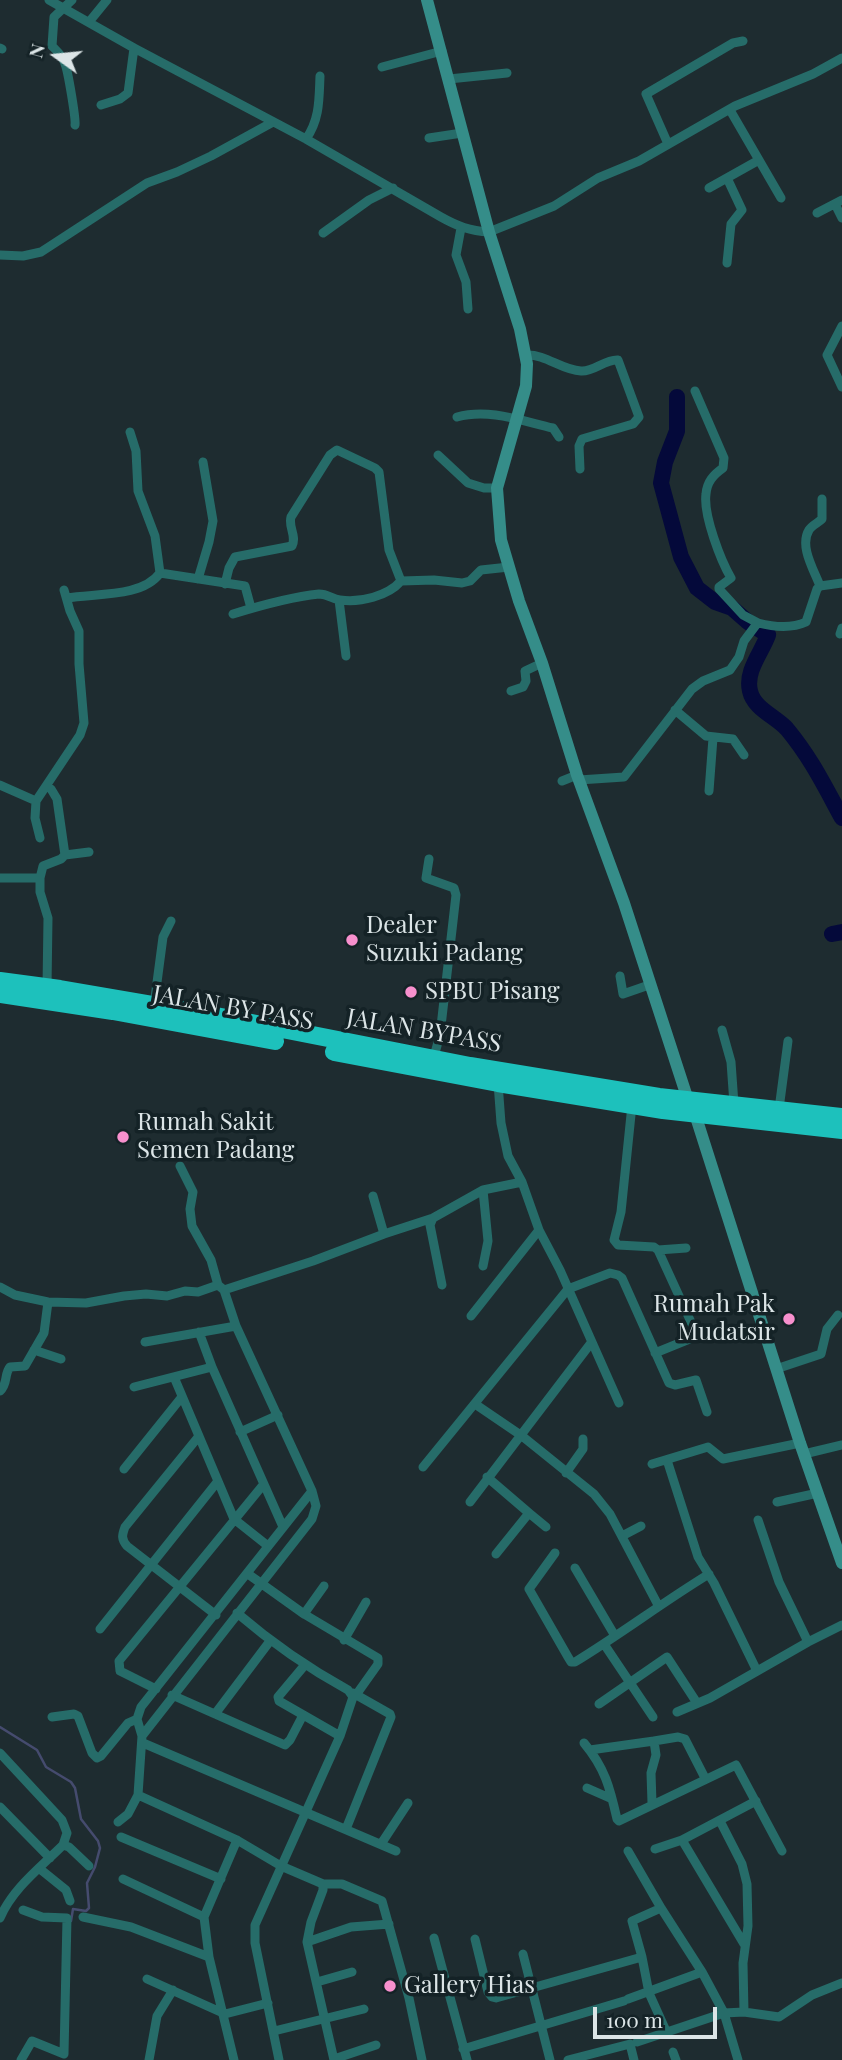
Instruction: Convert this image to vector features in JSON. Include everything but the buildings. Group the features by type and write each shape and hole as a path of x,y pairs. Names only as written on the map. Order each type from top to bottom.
{"highway":[{"name":"JALAN BYPASS","path":"0,981 47,987 161,1011 691,1107"},
{"name":"JALAN BY PASS","path":"0,994 161,1011 498,1083"},
{"name":"JALAN BYPASS","path":"498,1083 632,1105 691,1107 734,1104 842,1117"},
{"path":"691,1107 842,1130"}],"street":[{"path":"49,0 306,139 461,228 489,232 554,206 598,178 639,161 730,110 813,74 842,58"},
{"path":"72,0 54,17 52,46 66,66 75,125"},
{"path":"89,22 107,0"},
{"path":"426,0 489,232 526,355 526,386 497,488 501,540 842,1563"},
{"path":"668,144 646,94 733,43 743,41"},
{"path":"101,105 120,99 128,93 134,48"},
{"path":"382,66 442,51"},
{"path":"449,79 507,73"},
{"path":"306,139 314,127 319,111 320,76"},
{"path":"730,110 781,198"},
{"path":"0,255 23,256 41,253 147,183 177,173 273,122"},
{"path":"429,138 462,132"},
{"path":"709,188 759,160"},
{"path":"727,178 742,210 732,223 727,264"},
{"path":"323,233 369,200 393,188"},
{"path":"817,213 839,202 842,218"},
{"path":"461,228 456,255 466,282 468,309"},
{"path":"842,326 827,355 842,387"},
{"path":"526,355 542,357 583,372 611,360 618,360 639,417 633,424 582,439 579,446 580,469"},
{"path":"695,391 723,458 723,468 711,476 705,494 706,508 723,565 731,578 719,589 756,625 783,627 806,622 820,586 842,583"},
{"path":"457,417 477,412 515,419 553,428 559,437"},
{"path":"40,838 35,818 36,800 80,735 85,723 79,664 79,631 65,594 122,593 156,579 160,573 155,536 138,491 136,451 130,432"},
{"path":"225,584 235,557 294,544 291,517 330,455 337,450 379,472 389,550 401,581"},
{"path":"438,455 468,483 484,488 497,488"},
{"path":"198,579 213,521 203,462"},
{"path":"820,586 806,546 809,529 822,519 822,499"},
{"path":"233,614 282,600 320,594 328,594 339,600 366,599 394,589 401,581 462,583 470,581 481,570 509,568"},
{"path":"160,573 247,587 251,608"},
{"path":"339,600 346,656"},
{"path":"562,781 578,777 624,777 692,689 730,670 744,641 756,625"},
{"path":"511,691 523,687 526,671 542,663"},
{"path":"676,710 706,736 733,739 744,755"},
{"path":"709,791 713,738"},
{"path":"0,785 36,800"},
{"path":"51,789 57,799 65,855"},
{"path":"47,987 48,918 41,896 40,878 43,866 65,855 89,852"},
{"path":"429,859 426,878 454,888 456,895 440,1035 433,1060"},
{"path":"0,878 40,878"},
{"path":"161,1011 163,937 171,921"},
{"path":"620,976 623,994 649,985"},
{"path":"722,1030 731,1062 734,1104"},
{"path":"779,1109 788,1041"},
{"path":"498,1083 503,1139 508,1156 522,1181 539,1230 618,1403"},
{"path":"632,1105 621,1212 614,1240 618,1245 654,1247 659,1250 687,1248"},
{"path":"142,1739 172,1695 312,1520 316,1506 312,1491 236,1326 211,1260 192,1227 190,1209 193,1192 180,1166"},
{"path":"0,1287 16,1295 48,1302 86,1303 146,1294 167,1296 185,1291 198,1292 313,1261 433,1218 482,1190 522,1181"},
{"path":"482,1190 488,1241 483,1266"},
{"path":"373,1196 384,1234"},
{"path":"433,1218 430,1225 442,1285"},
{"path":"471,1316 539,1230"},
{"path":"655,1353 692,1338 696,1333 659,1250"},
{"path":"423,1467 568,1289 610,1273 618,1275 669,1382 675,1385 692,1379 697,1381 707,1412"},
{"path":"0,1391 6,1383 10,1367 23,1367 44,1333 48,1302"},
{"path":"776,1369 821,1354 827,1329 838,1315"},
{"path":"145,1342 236,1326"},
{"path":"199,1332 283,1527"},
{"path":"470,1502 591,1343"},
{"path":"34,1350 61,1359"},
{"path":"134,1387 212,1367"},
{"path":"174,1377 234,1519 268,1546"},
{"path":"124,1469 181,1398"},
{"path":"475,1404 522,1436 594,1493 610,1514 658,1605"},
{"path":"240,1432 278,1415"},
{"path":"199,1436 125,1527 122,1535 127,1546 216,1615"},
{"path":"566,1473 583,1449 583,1439"},
{"path":"652,1464 708,1447 723,1459 842,1446"},
{"path":"667,1460 698,1558 709,1574 757,1671"},
{"path":"487,1477 546,1527"},
{"path":"100,1629 218,1480"},
{"path":"156,1689 120,1671 119,1661 263,1485"},
{"path":"118,1822 128,1814 138,1795 142,1739 136,1719 141,1707 312,1491"},
{"path":"776,1502 818,1493"},
{"path":"496,1555 529,1513"},
{"path":"758,1520 779,1581 808,1643"},
{"path":"622,1536 641,1526"},
{"path":"555,1553 528,1589 571,1661 575,1662 709,1574"},
{"path":"575,1569 615,1636"},
{"path":"248,1574 344,1640 378,1658 379,1662 352,1692 353,1697 340,1736 259,1913 254,1936 279,2060"},
{"path":"304,1614 324,1586"},
{"path":"344,1640 366,1602"},
{"path":"237,1613 304,1666 390,1714 346,1829"},
{"path":"677,1712 842,1625"},
{"path":"215,1714 270,1641"},
{"path":"604,1644 653,1717"},
{"path":"598,1704 667,1657 697,1703"},
{"path":"304,1666 278,1699 302,1717 340,1736"},
{"path":"172,1695 285,1745 302,1717"},
{"path":"52,1717 74,1714 78,1716 92,1753 97,1758 128,1723 136,1719"},
{"path":"705,1778 685,1739 678,1737 587,1747 600,1763 619,1821 736,1765 782,1851"},
{"path":"142,1739 396,1851"},
{"path":"652,1803 651,1773 656,1755 654,1741"},
{"path":"0,1753 62,1820 67,1833 63,1845 11,1896 0,1918"},
{"path":"587,1788 612,1799"},
{"path":"138,1795 237,1840 281,1866 323,1884 342,1884 382,1901 422,2060"},
{"path":"655,1849 682,1840 756,1801"},
{"path":"381,1844 408,1803"},
{"path":"0,1807 50,1858"},
{"path":"720,1821 745,1874 748,1926 744,1944 744,2012"},
{"path":"121,1837 221,1879"},
{"path":"234,2060 225,2014 209,1957 204,1917 237,1840"},
{"path":"682,1840 744,1944"},
{"path":"63,1845 69,1847 89,1866"},
{"path":"628,1851 724,2013 738,2060"},
{"path":"40,1869 66,1890 70,1900"},
{"path":"122,1880 204,1917"},
{"path":"323,1884 307,1942 334,2059 376,2045"},
{"path":"661,1908 632,1921 649,1993 667,2033"},
{"path":"21,2060 32,2041 64,2057 67,1918 42,1917 23,1910"},
{"path":"83,1917 131,1927 209,1957"},
{"path":"307,1942 351,1927 389,1924"},
{"path":"434,1938 467,2060"},
{"path":"475,1939 488,1992 496,1998 642,1957"},
{"path":"523,1954 550,2060"},
{"path":"317,1982 352,1972"},
{"path":"463,2049 649,1993 702,1972"},
{"path":"148,1979 225,2014 268,2003"},
{"path":"637,2042 724,2013 744,2012 779,2017 812,1995 842,1983"},
{"path":"149,2060 157,2016 173,1990"},
{"path":"274,2031 364,2009"},
{"path":"568,2060 631,2044 634,2060"}],"waterway":[{"path":"677,397 677,431 665,462 661,483 681,557 697,588 715,602 732,608 768,635 750,676 752,697 760,708 782,724 796,740 842,818"},
{"path":"832,934 842,932"},
{"path":"0,1727 37,1750 46,1767 71,1782 75,1788 81,1819 98,1841 100,1848 87,1883 89,1908 86,1911 73,1909 71,1921"}],"place":[{"name":"Dealer Suzuki Padang","path":"352,940"},
{"name":"SPBU Pisang","path":"411,992"},
{"name":"Rumah Sakit Semen Padang","path":"123,1137"},
{"name":"Rumah Pak Mudatsir","path":"789,1319"},
{"name":"Gallery Hias","path":"390,1986"}]}
